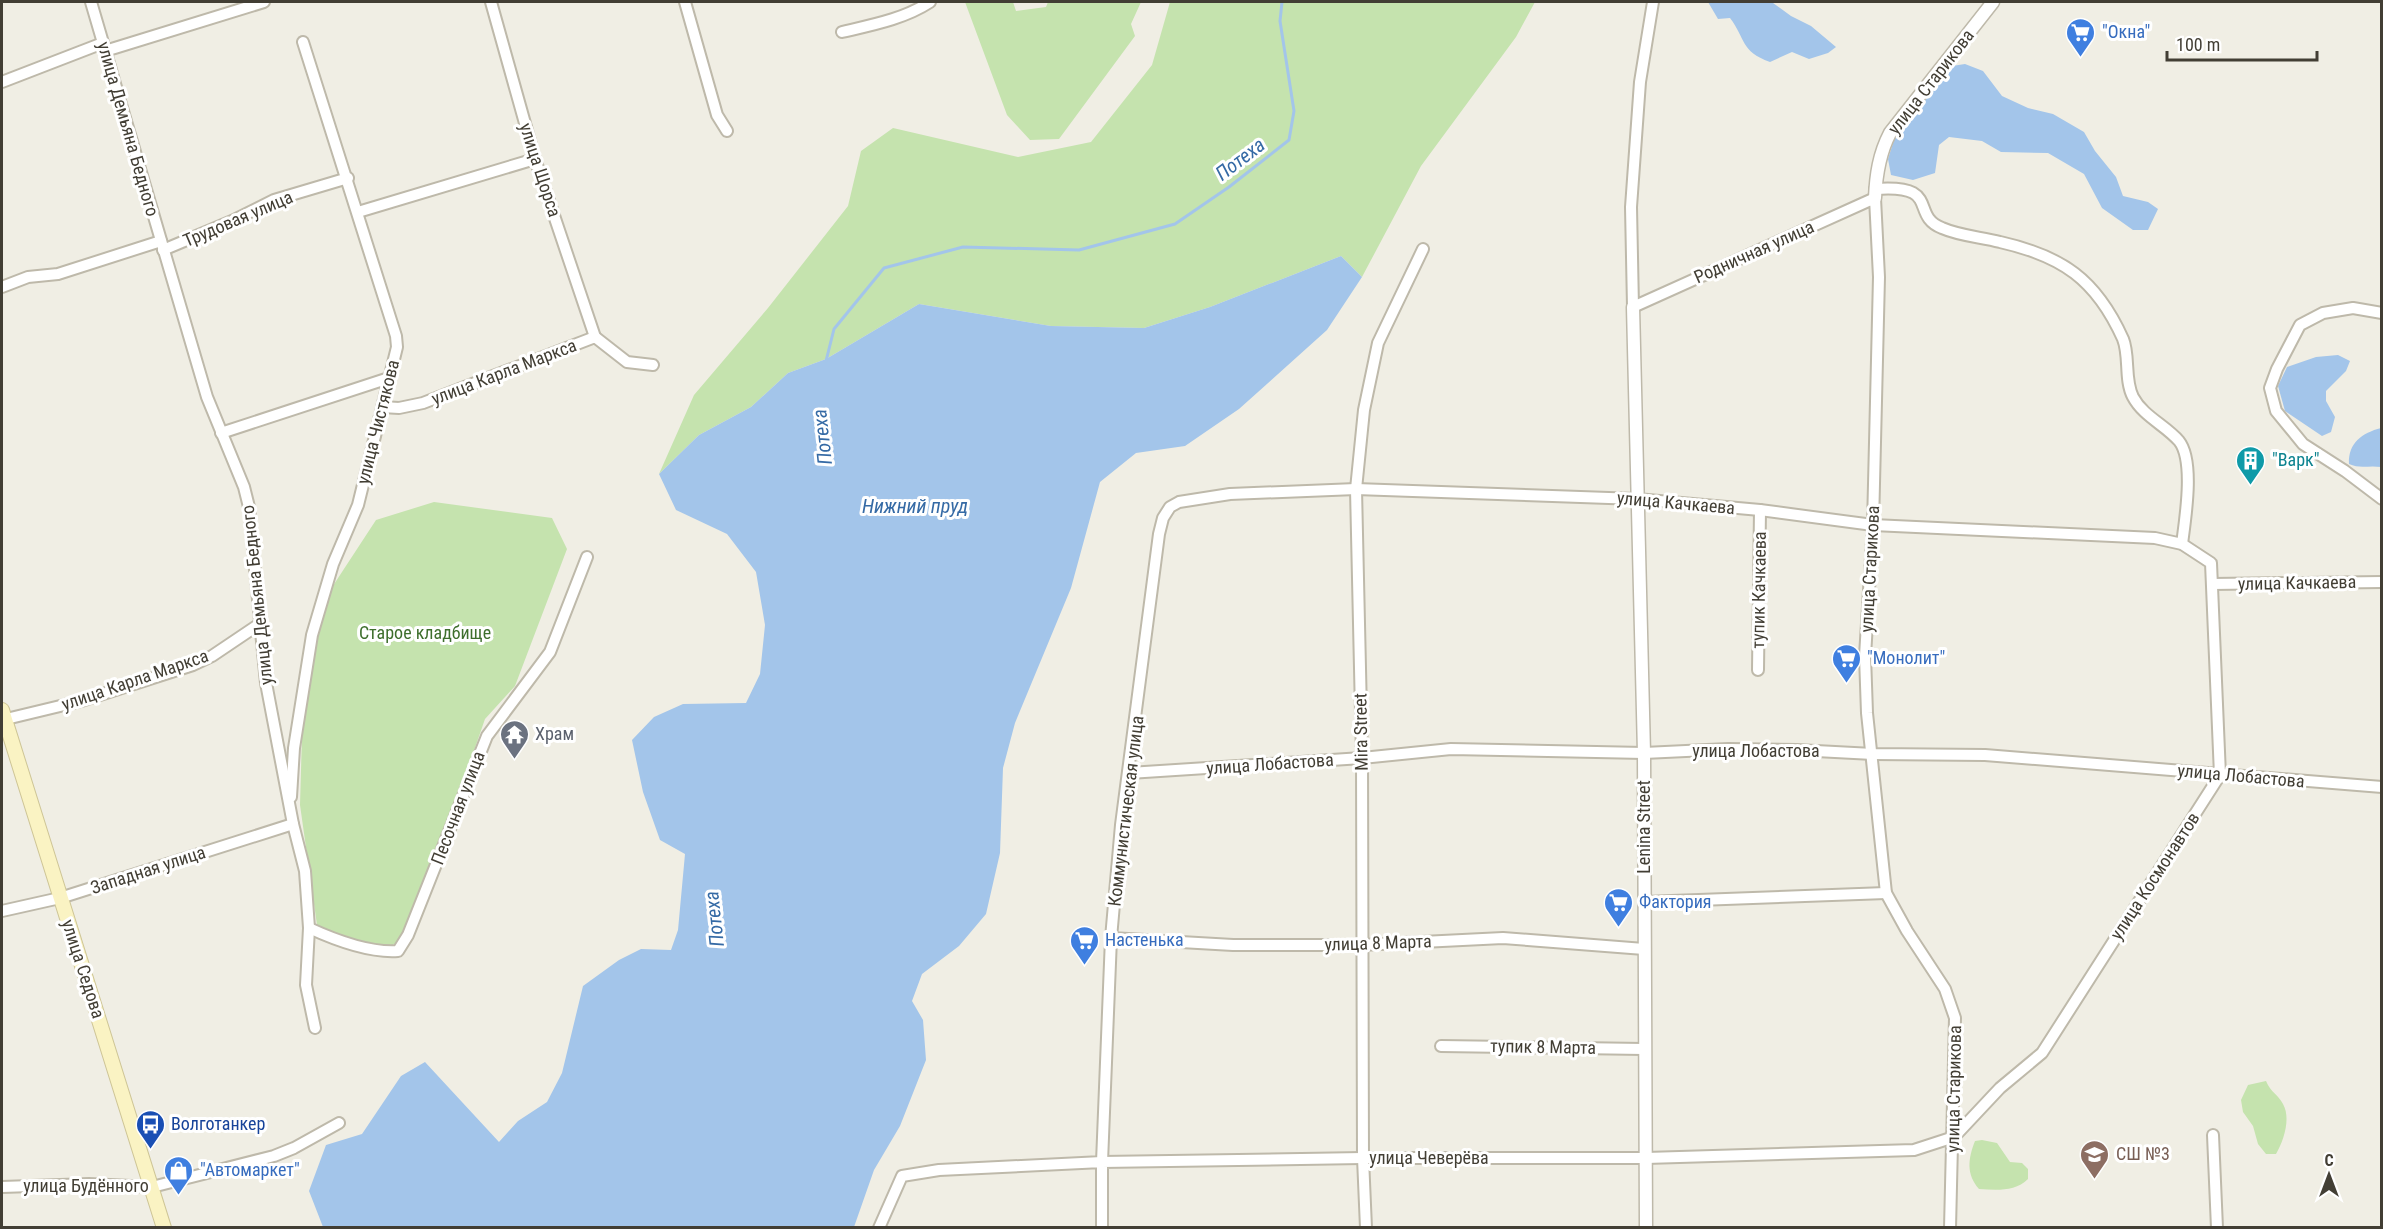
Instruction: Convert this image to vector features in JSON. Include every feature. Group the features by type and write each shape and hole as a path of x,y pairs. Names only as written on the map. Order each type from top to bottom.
{"main road":[{"name":"улица Седова","path":"2,717 164,1227"}],"street":[{"name":"улица Демьяна Бедного","path":"91,2 207,397 244,487 249,507 266,683 292,824 305,871 309,928 306,985 315,1028"},
{"path":"2,82 104,47 264,2"},
{"name":"улица Щорса","path":"491,2 535,159 595,337"},
{"path":"685,2 717,115 727,131"},
{"path":"842,32 891,20 930,2"},
{"path":"1633,307 1631,207 1640,82 1653,2"},
{"name":"улица Старикова","path":"1950,1227 1954,1137 1955,1018 1945,989 1907,931 1886,893 1868,713 1865,656 1873,525 1879,278 1875,194 1882,148 1890,133 1993,2"},
{"name":"улица Чистякова","path":"290,806 294,748 312,635 333,564 358,505 397,347 396,336 348,178 303,42"},
{"path":"358,212 535,159"},
{"name":"Трудовая улица","path":"2,287 28,277 58,274 162,246 232,221 274,200 348,178"},
{"path":"1875,194 1905,189 1916,193 1922,199 1930,220 1943,229 2028,248 2052,257 2068,267 2097,296 2124,342 2132,394 2139,407 2180,442 2186,456 2186,511 2182,544"},
{"name":"Родничная улица","path":"1633,307 1875,194"},
{"name":"Mira Street","path":"1366,1227 1361,945 1362,758 1356,489 1364,410 1378,343 1423,249"},
{"name":"Lenina Street","path":"1633,307 1644,753 1646,1227"},
{"path":"2382,313 2353,308 2323,313 2300,326 2277,369 2270,388 2276,411 2303,444 2345,471 2382,499"},
{"name":"улица Карла Маркса","path":"382,407 399,408 423,403 595,337 627,362 653,365"},
{"path":"221,433 389,378"},
{"name":"улица Качкаева","path":"1170,507 1179,502 1230,494 1356,489 1637,499 1760,510 1873,525 2155,538 2182,544 2211,563 2212,584 2382,582"},
{"name":"Коммунистическая улица","path":"1102,1227 1102,1162 1111,938 1121,825 1159,534 1163,518 1170,507"},
{"name":"тупик Качкаева","path":"1758,670 1760,510"},
{"name":"Песочная улица","path":"309,928 384,952 398,951 408,935 487,736 550,652 587,557"},
{"path":"2212,584 2220,775"},
{"name":"улица Карла Маркса","path":"2,717 81,701 193,665 212,656 261,623"},
{"name":"улица Лобастова","path":"1129,773 1362,758 1451,748 1644,753 1739,749 1985,755 2382,787"},
{"name":"улица Космонавтов","path":"1954,1137 2000,1088 2042,1053 2220,775"},
{"name":"Западная улица","path":"2,911 60,898 292,824"},
{"path":"1644,902 1886,893"},
{"name":"улица 8 Марта","path":"1111,938 1233,945 1361,945 1503,938 1644,949"},
{"name":"тупик 8 Марта","path":"1441,1046 1644,1049"},
{"name":"улица Будённого","path":"2,1187 89,1184 152,1187 274,1156 294,1148 339,1123"},
{"path":"2213,1135 2217,1227"},
{"name":"улица Чеверёва","path":"879,1227 902,1176 939,1170 1102,1162 1363,1158 1646,1158 1914,1150 1954,1137"}],"green space":[{"path":"965,2 1013,2 1016,11 1046,7 1048,2 1141,2 1131,24 1135,36 1059,139 1030,140 1007,115"},
{"path":"1170,2 1535,2 1516,37 1421,166 1362,277 1341,256 1210,307 1144,328 1051,326 919,304 826,359 788,373 751,407 699,435 659,474 694,395 768,308 848,206 861,151 893,128 1018,157 1091,142 1152,65"},
{"name":"Старое кладбище","path":"434,502 552,518 567,549 515,686 485,719 428,883 400,941 385,949 321,930 317,925 300,805 303,700 323,601 376,520"},
{"path":"2266,1081 2281,1101 2286,1116 2284,1136 2276,1154 2266,1154 2258,1144 2253,1126 2243,1112 2241,1100 2248,1085"},
{"path":"1975,1141 1997,1143 2010,1162 2022,1163 2028,1169 2028,1179 2011,1188 1979,1189 1972,1178 1969,1166"}],"water":[{"path":"1708,2 1773,3 1791,16 1811,26 1836,47 1828,53 1809,59 1792,52 1770,62 1748,49 1730,18 1718,19"},
{"path":"1965,64 1983,71 2002,96 2028,108 2053,114 2084,132 2095,151 2116,177 2123,196 2148,202 2158,209 2148,230 2133,230 2102,208 2084,174 2048,153 2001,152 1982,141 1949,137 1939,145 1935,173 1913,180 1891,175 1888,159 1894,140 1952,66"},
{"name":"Нижний пруд","path":"1341,256 1362,277 1327,330 1239,409 1185,446 1136,453 1100,482 1071,588 1015,723 1003,768 1000,853 986,914 959,946 922,974 912,1001 923,1020 926,1060 900,1126 874,1170 854,1227 323,1227 309,1191 326,1145 362,1134 401,1076 425,1062 499,1142 518,1121 547,1102 562,1073 583,986 619,960 641,949 671,950 678,930 685,854 660,840 643,792 632,740 654,717 683,704 746,703 760,674 765,625 756,572 727,534 676,510 659,474 699,435 751,407 788,373 826,359 919,304 1051,326 1144,328 1210,307"},
{"path":"2338,355 2350,361 2346,371 2326,391 2326,401 2335,417 2331,432 2322,436 2285,411 2278,386 2287,367 2316,357"},
{"path":"2381,428 2381,467 2349,464 2351,450 2358,440"}],"waterway":[{"name":"Потеха","path":"826,361 834,329 884,268 963,247 1079,250 1175,224 1229,187 1289,140 1294,111 1280,21 1282,2"}],"place":[{"name":"\"Окна\"","path":"2081,58"},
{"name":"\"Варк\"","path":"2251,486"},
{"name":"\"Монолит\"","path":"1846,684"},
{"name":"Храм","path":"514,760"},
{"name":"Фактория","path":"1618,928"},
{"name":"Настенька","path":"1084,966"},
{"name":"Волготанкер","path":"150,1150"},
{"name":"СШ №3","path":"2095,1180"},
{"name":"\"Автомаркет\"","path":"179,1196"}]}
